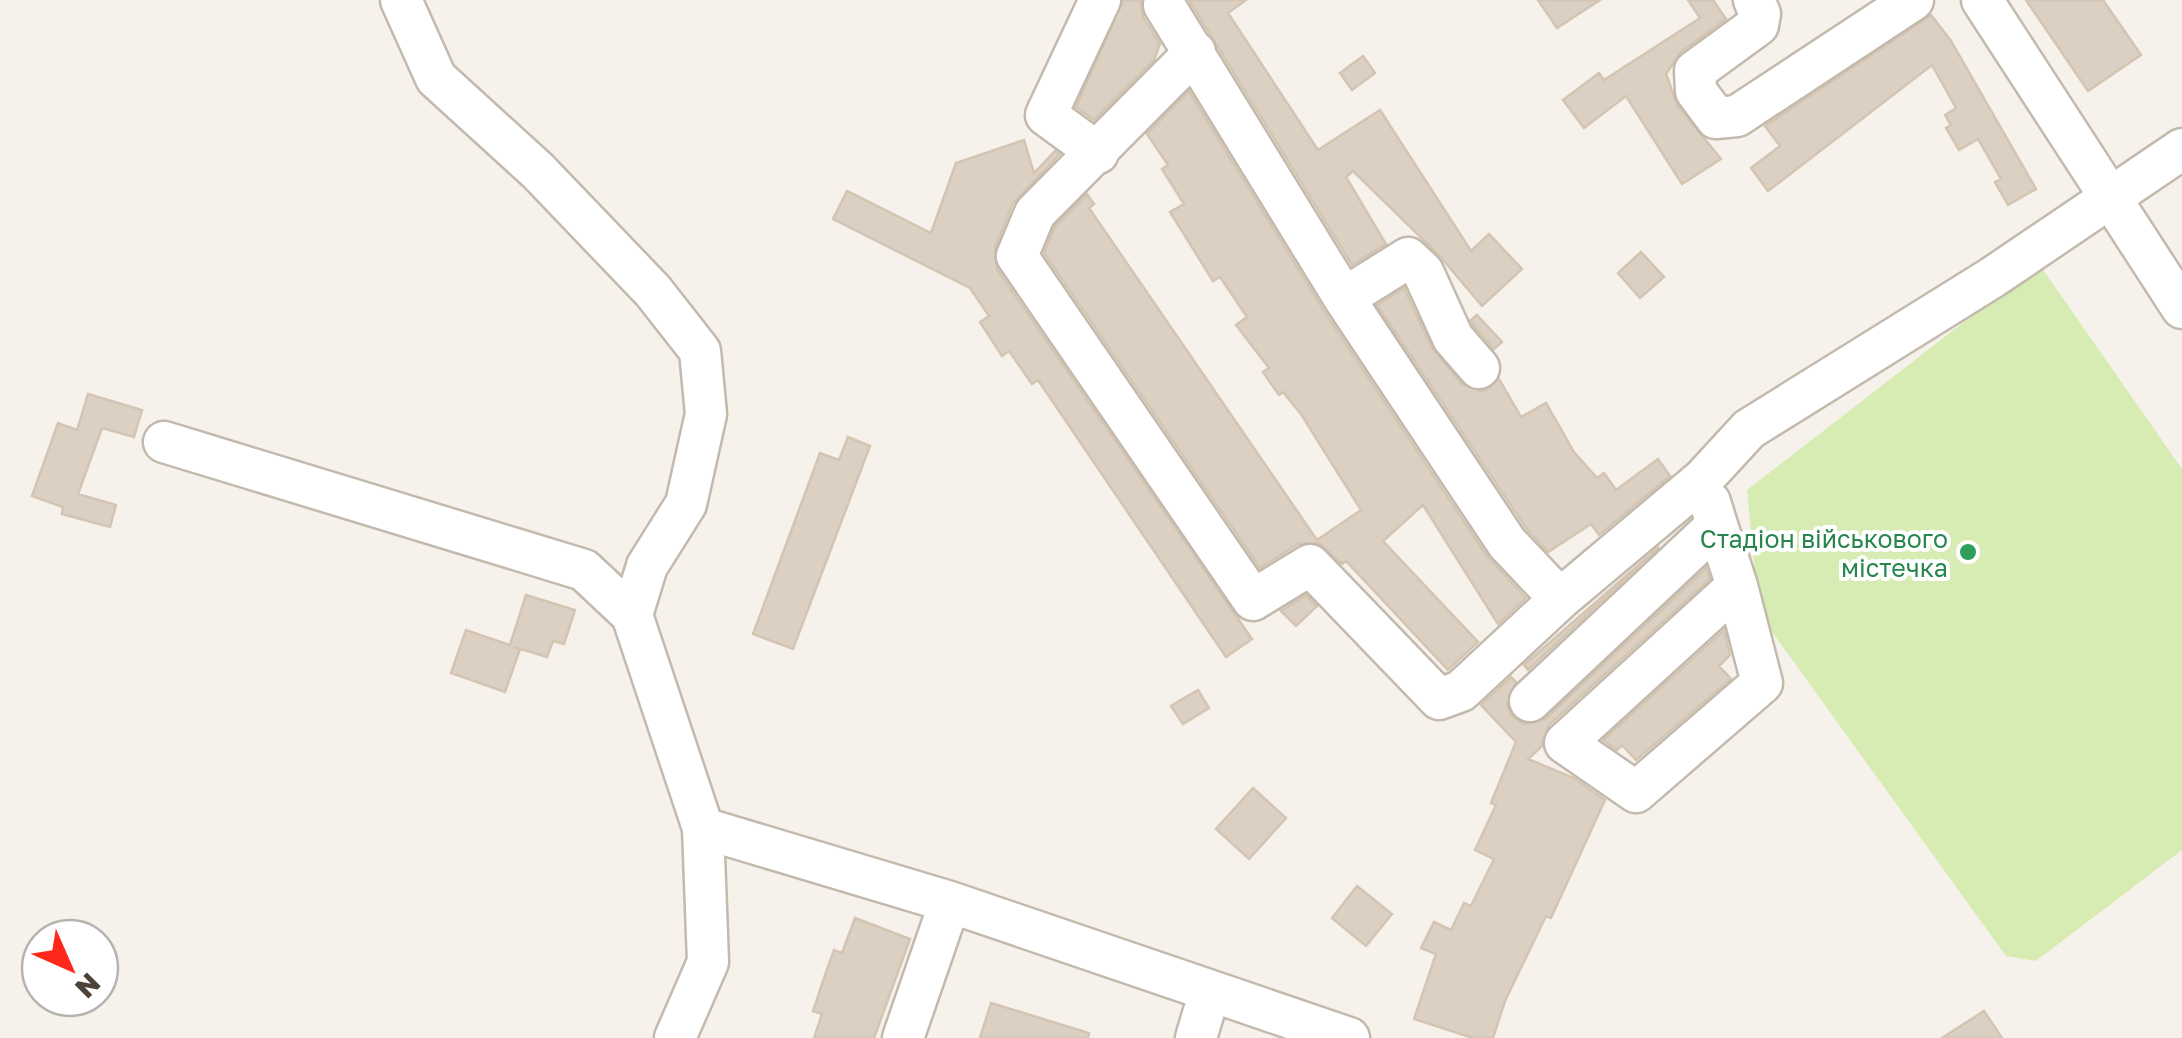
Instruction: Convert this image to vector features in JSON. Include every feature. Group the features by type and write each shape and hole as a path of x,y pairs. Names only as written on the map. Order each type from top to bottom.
{"street":[{"path":"401,0 436,78 538,171 653,291 700,351 706,414 686,504 646,566 632,615"},
{"path":"1098,153 1046,114 1100,0"},
{"path":"1754,0 1760,14 1758,25 1696,71 1696,91 1716,118 1737,116 1913,0"},
{"path":"1982,0 2110,197 2178,293"},
{"path":"1164,5 1344,298 1506,543 1560,600"},
{"path":"1195,52 1035,213 1017,256 1253,600 1310,564 1439,699 1461,691 1560,600 1703,479 1750,429 1993,277 2182,149"},
{"path":"1344,298 1408,258 1423,272 1453,338 1479,368"},
{"path":"164,442 584,570 632,615 704,828 708,962 674,1038"},
{"path":"1703,479 1737,586 1762,684 1636,792 1566,744 1737,586"},
{"path":"1530,701 1716,525"},
{"path":"704,828 950,902 1350,1038"},
{"path":"902,1038 950,902"},
{"path":"1196,1038 1210,991"}],"green space":[{"name":"Стадіон військового містечка","path":"2039,264 2182,469 2182,850 2036,961 2006,956 1759,614 1747,490"}],"building":[{"path":"1123,0 1141,0 1143,17 1160,44 1154,60 1094,120 1076,107"},
{"path":"1189,0 1246,0 1228,13 1318,150 1380,110 1471,251 1489,234 1522,269 1482,306 1439,255 1353,171 1346,177 1386,244 1352,265"},
{"path":"1538,0 1600,0 1557,28"},
{"path":"1688,0 1713,0 1726,19 1681,52 1666,74 1677,105 1721,159 1682,184 1626,96 1584,128 1563,100 1599,73 1604,80 1700,18"},
{"path":"2026,0 2103,0 2141,55 2088,91"},
{"path":"1931,15 1951,41 2036,189 2008,205 1995,182 2001,179 1978,139 1959,150 1946,128 1951,125 1945,115 1956,108 1932,65 1768,191 1751,168 1780,146 1765,126"},
{"path":"1363,56 1375,73 1352,90 1340,73"},
{"path":"1189,91 1324,311 1487,556 1526,598 1498,624 1423,505 1383,541 1478,642 1448,670 1346,561 1342,564 1319,543 1298,544 1260,568 1044,253 1055,226 1087,194 1094,204 1089,208 1317,540 1361,510 1301,414 1283,392 1279,395 1263,372 1269,368 1236,325 1247,317 1220,277 1213,281 1170,212 1184,204 1162,169 1168,165 1147,134"},
{"path":"1024,140 1034,173 1055,151 1060,154 1013,203 995,248 997,269 1252,639 1226,657 1038,380 1032,384 1009,351 1002,356 980,322 989,316 970,288 833,219 847,191 931,233 956,163"},
{"path":"1641,252 1664,277 1640,298 1618,273"},
{"path":"1404,288 1432,348 1462,384 1483,391 1499,379 1521,417 1546,403 1574,452 1597,478 1604,473 1616,490 1658,459 1670,476 1599,535 1591,524 1548,552 1526,528 1377,305"},
{"path":"1477,315 1502,342 1494,349 1473,325 1471,320"},
{"path":"88,394 142,410 134,437 102,428 78,494 116,505 110,527 62,514 63,507 32,496 58,423 77,430"},
{"path":"848,437 870,446 793,649 753,634 820,453 839,460"},
{"path":"1659,547 1528,670 1524,665"},
{"path":"1706,568 1710,579 1549,725 1542,746 1528,759 1574,778 1605,800 1551,918 1546,916 1505,1001 1493,1038 1473,1038 1414,1019 1436,954 1421,948 1434,922 1451,930 1464,903 1471,906 1494,859 1475,850 1496,805 1491,803 1516,742 1481,705 1511,677 1516,682 1507,705 1512,716 1524,724 1545,719"},
{"path":"526,595 575,610 564,644 553,641 547,657 514,647 520,649 505,692 451,673 466,630 510,645"},
{"path":"1306,595 1317,606 1296,626 1281,611"},
{"path":"1724,630 1730,655 1719,666 1731,679 1636,760 1622,745 1617,750 1603,740"},
{"path":"1198,690 1209,708 1183,724 1171,706"},
{"path":"1253,788 1286,818 1249,859 1216,829"},
{"path":"1357,886 1392,914 1366,946 1332,918"},
{"path":"855,918 910,939 874,1038 814,1038 822,1014 813,1011 825,975 834,950 842,953"},
{"path":"991,1003 1089,1033 1088,1038 980,1038"},
{"path":"1984,1011 2002,1038 1942,1038"}],"place":[{"name":"Стадіон військового містечка","path":"1968,552"}]}
